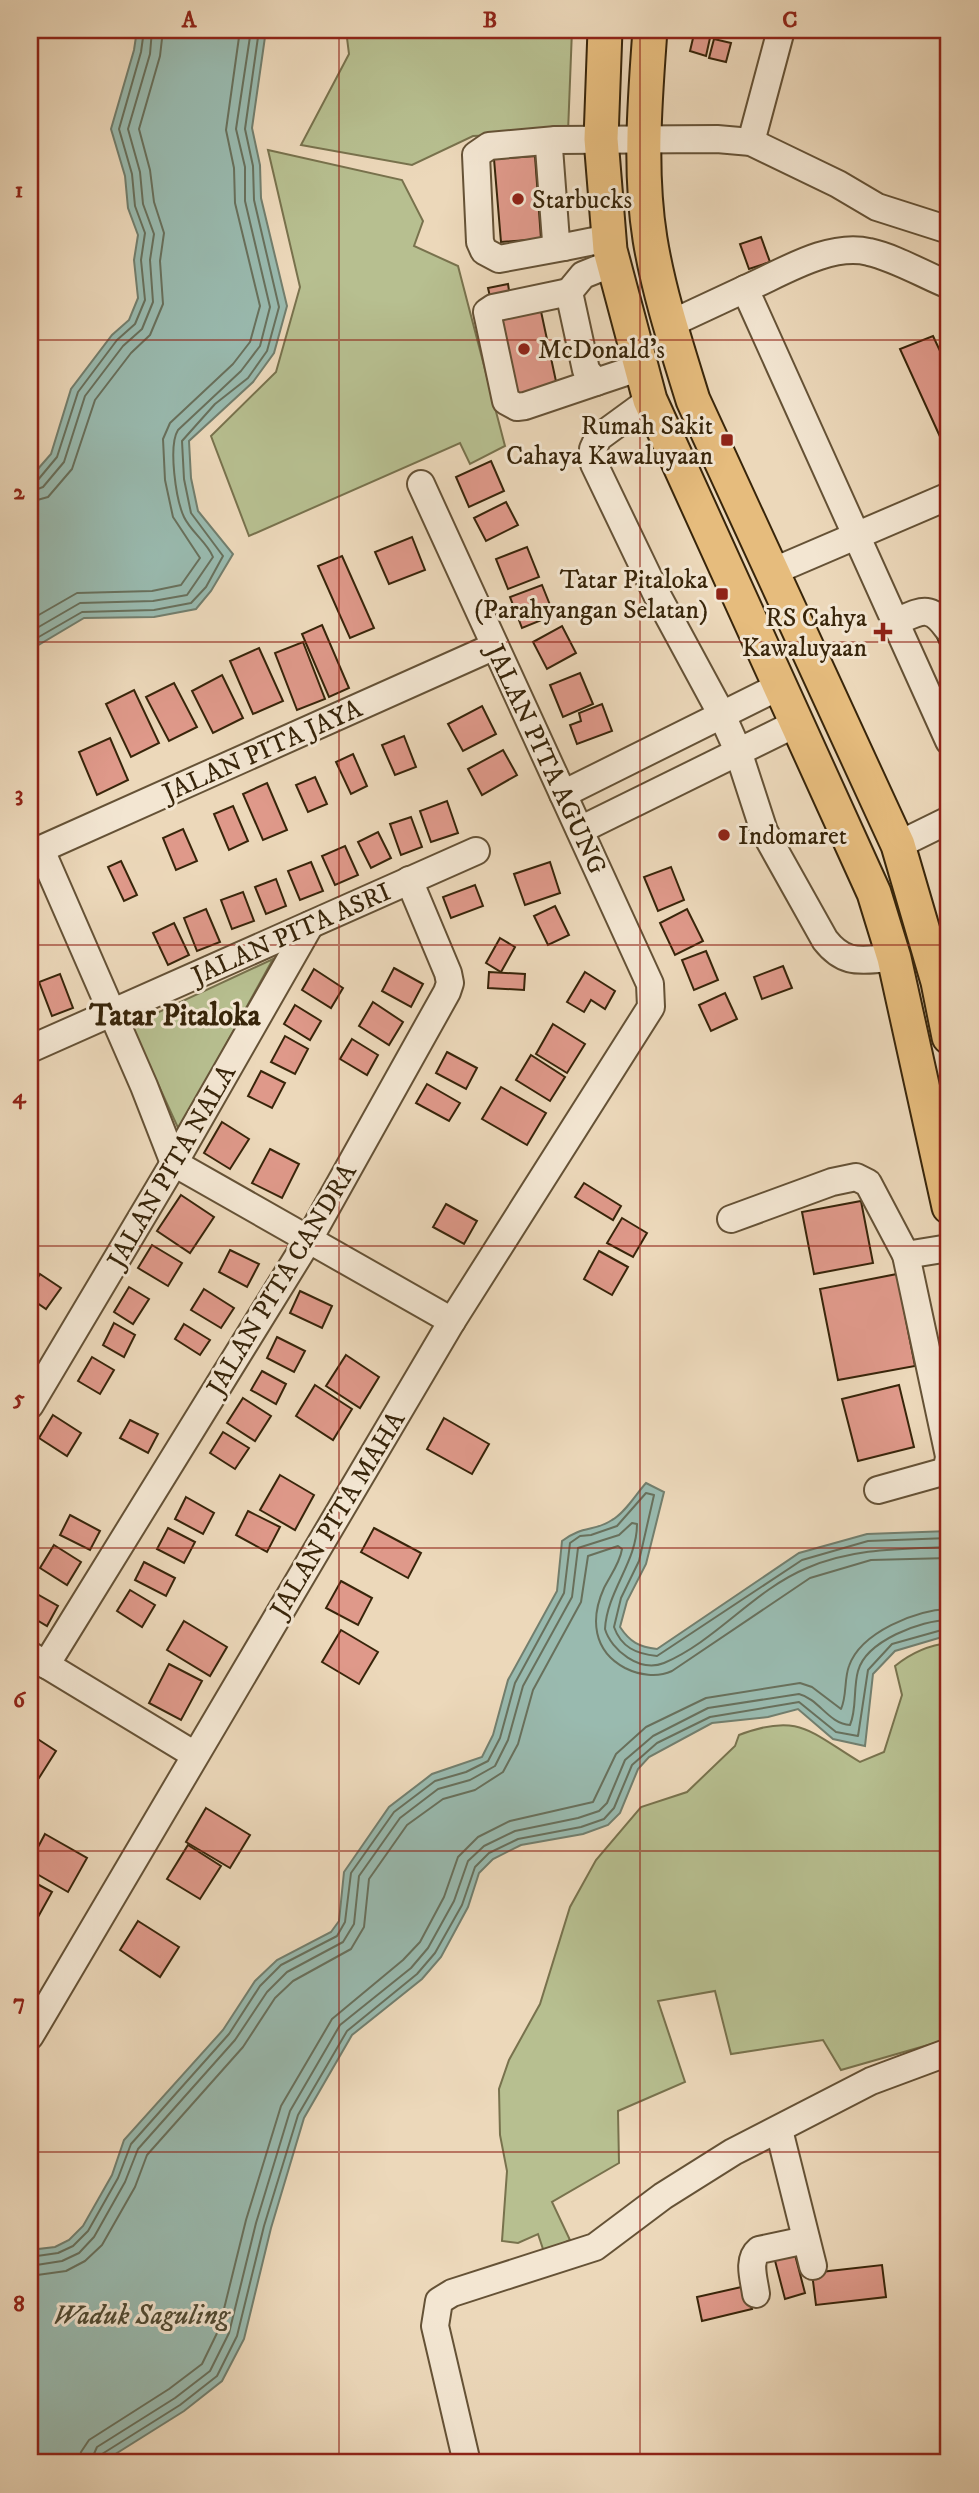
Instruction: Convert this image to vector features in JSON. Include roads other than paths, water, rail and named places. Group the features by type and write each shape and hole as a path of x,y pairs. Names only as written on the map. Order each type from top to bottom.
{"main road":[{"path":"605,30 601,139 611,250 650,400 874,892 894,958 933,1062 949,1207"},
{"path":"650,30 643,139 650,239 670,324 694,400 898,845 944,980 949,1037"}],"street":[{"path":"751,142 781,30"},
{"path":"556,140 549,148 556,241 564,247"},
{"path":"611,250 564,247 499,259 484,251 480,242 477,155 489,145 556,140 751,142 838,184 877,207 949,230"},
{"path":"611,250 583,275 569,292 487,312 506,401 511,405 525,406 641,367"},
{"path":"670,324 827,254 848,250 868,251 943,283 949,308"},
{"path":"745,289 855,536 946,726"},
{"path":"569,292 586,370 593,383"},
{"path":"650,400 598,438 593,449 594,464 656,593 722,715 738,751 764,831 825,940 836,954 848,960 894,958"},
{"name":"JALAN PITA AGUNG","path":"421,484 650,984 653,997"},
{"path":"774,571 949,496"},
{"path":"895,622 929,611 937,614 947,628"},
{"name":"JALAN PITA JAYA","path":"35,852 495,646"},
{"path":"563,794 780,686"},
{"path":"580,830 797,723"},
{"path":"898,845 949,820"},
{"name":"JALAN PITA ASRI","path":"30,1049 476,851"},
{"path":"35,852 113,1012 174,1163 452,1321"},
{"name":"JALAN PITA CANDRA","path":"38,1660 309,1239 450,983 409,880"},
{"name":"JALAN PITA NALA","path":"30,1405 174,1163 310,925"},
{"name":"JALAN PITA MAHA","path":"30,2036 452,1321 651,1007 653,997"},
{"path":"731,1219 832,1182 856,1177 869,1183 906,1255 949,1457 946,1471 877,1490"},
{"path":"906,1255 949,1248"},
{"path":"38,1660 195,1755"},
{"path":"467,2463 435,2326 439,2301 452,2293 595,2247 663,2196 733,2152 871,2081 949,2052"},
{"path":"779,2130 813,2266"},
{"path":"757,2294 752,2261 754,2254 759,2250 806,2240"}],"water":[{"path":"137,30 266,30 252,128 260,165 261,198 287,306 274,353 253,382 189,441 191,478 198,511 233,554 211,591 196,609 154,617 84,618 30,650 30,478 51,454 71,389 112,335 129,320 138,298 134,260 138,235 128,208 125,176 111,129 134,50"},
{"name":"Waduk Saguling","path":"646,1483 664,1492 646,1564 627,1601 620,1627 636,1643 657,1649 799,1553 867,1534 949,1531 949,1635 895,1651 873,1674 865,1746 833,1739 798,1709 768,1717 712,1723 649,1757 638,1769 620,1813 608,1825 583,1834 521,1845 493,1859 479,1873 468,1907 441,1957 422,1979 352,2035 304,2118 271,2228 244,2339 222,2381 184,2411 101,2463 30,2463 30,2250 55,2247 69,2240 83,2226 112,2175 124,2140 223,2030 255,1981 277,1960 331,1932 339,1921 344,1872 389,1807 432,1774 482,1757 493,1735 508,1680 557,1591 562,1541 617,1517"}],"place":[{"name":"Starbucks","path":"518,199"},
{"name":"McDonald's","path":"524,349"},
{"name":"Rumah Sakit Cahaya Kawaluyaan","path":"727,440"},
{"name":"Tatar Pitaloka (Parahyangan Selatan)","path":"722,594"},
{"name":"RS Cahya Kawaluyaan","path":"883,632"},
{"name":"Indomaret","path":"724,835"}],"district":[{"name":"Tatar Pitaloka","path":"175,1015"}]}
